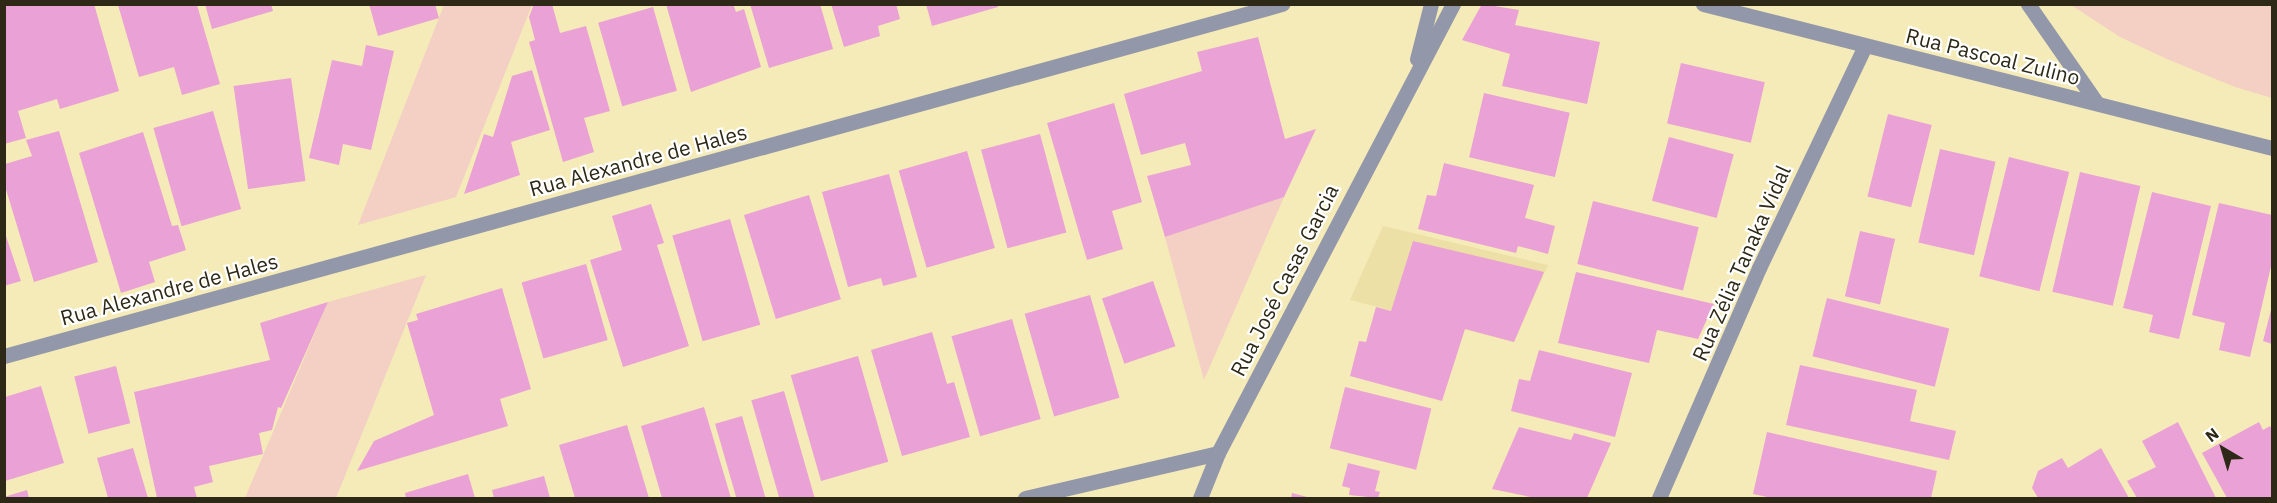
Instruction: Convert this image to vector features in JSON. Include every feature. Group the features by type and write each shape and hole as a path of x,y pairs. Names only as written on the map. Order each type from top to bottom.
{"street":[{"name":"Rua Alexandre de Hales","path":"4,356 1282,4"},
{"name":"Rua José Casas Garcia","path":"1410,82 1431,4"},
{"name":"Rua José Casas Garcia","path":"1200,498 1218,453 1410,82 1453,4"},
{"name":"Rua Pascoal Zulino","path":"1704,4 2272,148"},
{"path":"2028,4 2096,102"},
{"name":"Rua Zélia Tanaka Vidal","path":"1659,498 1759,268 1865,46"},
{"path":"1024,498 1218,453"}],"shaded area":[{"path":"444,5 532,5 456,197 358,225"},
{"path":"2071,5 2272,5 2272,98 2235,87 2167,59 2120,37"},
{"path":"1284,197 1204,380 1165,237"},
{"path":"1383,226 1548,265 1514,342 1350,300"},
{"path":"426,275 336,498 245,498 328,302"}],"building":[{"path":"4,4 94,4 119,91 60,109 57,99 18,111 26,138 4,144"},
{"path":"205,4 271,4 273,11 212,29"},
{"path":"369,4 435,4 439,18 378,36"},
{"path":"534,4 552,4 560,33 586,26 610,111 584,118 594,152 563,162 529,42 535,40 529,17"},
{"path":"666,4 733,4 736,12 744,9 761,67 691,92"},
{"path":"750,4 820,4 833,49 769,68"},
{"path":"831,4 896,4 900,19 878,26 880,36 844,47"},
{"path":"926,4 997,4 998,7 932,26"},
{"path":"1482,4 1519,10 1515,25 1600,42 1587,104 1502,86 1510,54 1462,40"},
{"path":"118,5 197,5 220,84 182,95 174,67 139,77"},
{"path":"653,7 677,91 622,106 598,23"},
{"path":"1258,37 1285,139 1316,129 1284,197 1165,237 1147,176 1191,165 1185,143 1141,155 1124,94 1202,71 1197,52"},
{"path":"366,45 394,51 371,150 343,144 339,165 309,158 332,60 362,66"},
{"path":"1681,63 1765,82 1751,143 1667,123"},
{"path":"532,70 550,130 511,142 520,175 464,194 484,134 493,137 512,76"},
{"path":"291,78 305,181 248,189 234,86"},
{"path":"1484,93 1570,113 1555,177 1469,157"},
{"path":"1114,103 1142,202 1112,211 1123,249 1087,260 1047,123"},
{"path":"213,111 241,209 182,226 153,128"},
{"path":"1888,114 1932,125 1911,207 1867,196"},
{"path":"59,131 98,262 34,282 5,186 5,164 32,156 26,140"},
{"path":"143,132 172,226 178,225 186,250 149,262 155,282 121,293 79,153"},
{"path":"1040,134 1066,233 1007,248 981,150"},
{"path":"1669,137 1734,154 1717,218 1652,201"},
{"path":"1940,149 1996,162 1974,255 1918,243"},
{"path":"967,151 995,248 927,268 899,171"},
{"path":"2009,157 2069,172 2039,291 1979,276"},
{"path":"1444,163 1534,185 1525,218 1555,226 1548,254 1518,246 1516,253 1418,229 1427,195 1436,196"},
{"path":"2080,172 2140,186 2113,306 2052,292"},
{"path":"889,174 917,277 883,286 881,278 848,287 822,192"},
{"path":"2152,192 2211,206 2179,339 2149,332 2153,315 2123,308"},
{"path":"809,195 841,299 776,319 744,215"},
{"path":"1593,201 1699,227 1683,290 1577,264"},
{"path":"2219,203 2272,215 2272,262 2250,357 2219,350 2225,323 2192,315"},
{"path":"651,204 664,243 657,245 689,346 623,367 590,260 622,250 612,216"},
{"path":"730,219 760,325 703,341 672,236"},
{"path":"4,230 21,281 4,286"},
{"path":"1860,231 1895,239 1880,304 1845,296"},
{"path":"1413,241 1544,272 1514,342 1465,329 1442,401 1350,376 1359,341 1366,342 1376,307 1391,311"},
{"path":"586,264 608,340 543,358 522,282"},
{"path":"1576,272 1714,304 1698,339 1657,330 1649,363 1558,343"},
{"path":"1153,281 1175,346 1124,364 1102,299"},
{"path":"502,288 531,389 500,399 508,426 357,471 374,441 434,415 407,323 418,320 416,314"},
{"path":"1090,295 1119,398 1054,417 1025,314"},
{"path":"1827,298 1949,328 1935,387 1812,356"},
{"path":"328,302 281,408 278,407 272,430 259,433 263,454 209,466 213,482 194,487 197,498 157,498 134,392 270,360 260,323"},
{"path":"2272,306 2272,344 2263,341"},
{"path":"1012,319 1041,419 980,436 951,336"},
{"path":"932,332 947,384 954,382 970,437 902,456 871,350"},
{"path":"1539,350 1632,373 1615,437 1511,411 1519,379 1530,381"},
{"path":"858,356 888,462 821,481 791,375"},
{"path":"1800,365 1917,390 1910,421 1956,431 1949,460 1786,425"},
{"path":"116,366 130,423 89,434 74,376"},
{"path":"41,386 64,463 5,481 5,397"},
{"path":"1345,387 1431,409 1416,470 1330,448"},
{"path":"784,391 815,498 779,498 751,400"},
{"path":"704,407 731,498 662,498 641,426"},
{"path":"742,416 765,498 736,498 715,424"},
{"path":"2178,422 2216,498 2137,498 2127,481 2156,467 2142,441"},
{"path":"2259,422 2263,430 2270,426 2272,430 2272,498 2227,498 2202,453"},
{"path":"627,425 649,498 575,498 559,445"},
{"path":"1519,427 1571,440 1574,433 1611,443 1587,498 1535,498 1492,489"},
{"path":"1767,432 1937,471 1931,498 1772,498 1753,494"},
{"path":"133,448 148,498 108,498 97,458"},
{"path":"2101,448 2129,498 2038,498 2032,488 2038,471 2062,458 2068,468"},
{"path":"1348,463 1380,471 1375,491 1380,492 1378,498 1349,495 1350,488 1342,486"},
{"path":"468,474 475,498 406,498 405,493"},
{"path":"544,476 550,498 494,498 492,490"},
{"path":"27,490 29,498 4,498 4,497"},
{"path":"1292,493 1311,498 1291,498"}]}
